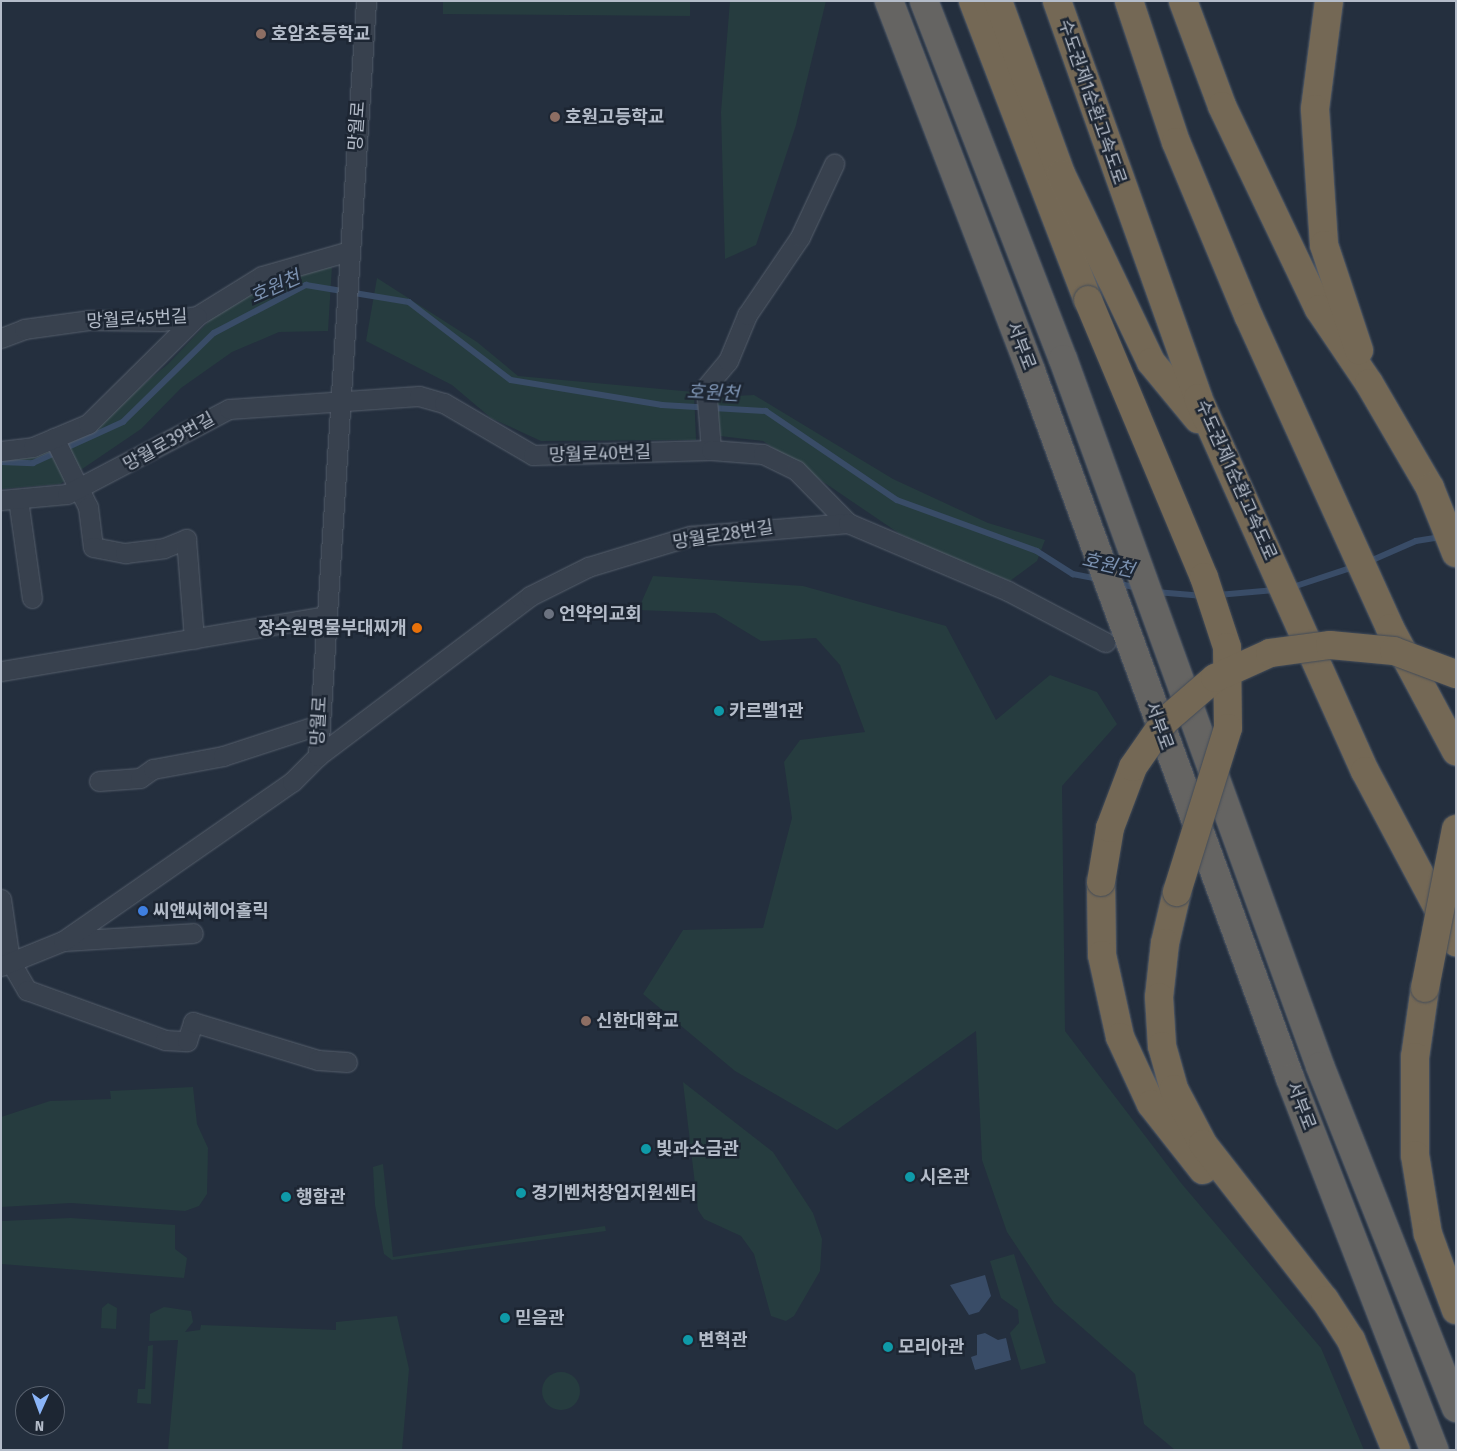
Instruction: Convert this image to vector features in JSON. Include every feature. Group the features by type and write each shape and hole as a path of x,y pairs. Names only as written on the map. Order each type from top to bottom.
{"highway":[{"name":"서부로","path":"889,1 1030,371 1173,764 1434,1450"},
{"name":"서부로","path":"924,1 1063,359 1208,751 1320,1066 1456,1408"},
{"path":"973,1 1088,300 1204,577 1227,647 1228,728 1177,892 1165,943 1159,997 1162,1046 1169,1076 1203,1144 1291,1258 1351,1340 1396,1450"},
{"path":"998,1 1062,174 1151,362 1224,450"},
{"name":"수도권제1순환고속도로","path":"1057,1 1115,172 1198,398 1224,450 1365,770 1456,942"},
{"path":"1128,1 1176,142 1390,628 1456,751"},
{"path":"1183,1 1222,106 1319,309 1343,330"},
{"path":"1329,1 1315,119 1324,245 1343,330 1369,383 1430,488 1456,553"},
{"path":"1291,1258 1183,1147 1132,1069 1105,977 1100,931 1101,882 1110,828 1133,767 1164,721 1215,678 1270,653 1330,645 1394,651 1456,674"},
{"path":"1456,829 1425,988 1414,1081 1416,1164 1428,1234 1456,1310"}],"street":[{"name":"망월로","path":"6,964 63,941 292,782 318,756 318,725 345,364 349,251 366,1"},
{"path":"711,450 706,387 728,361 747,315 796,244 834,164"},
{"name":"망월로45번길","path":"1,338 24,329 90,320 162,321 196,316 262,276 349,251"},
{"path":"1,451 54,438 88,424 105,410 196,316"},
{"name":"망월로40번길","path":"341,404 432,399 518,448 546,457 711,450 763,454 779,461 818,489 848,523"},
{"name":"망월로39번길","path":"10,500 78,490 229,409 341,404"},
{"path":"54,438 88,507 93,547 125,553 164,548 186,538 194,639"},
{"path":"10,500 32,598"},
{"name":"망월로28번길","path":"318,756 530,596 588,567 690,536 848,523 1008,592 1105,642"},
{"path":"1,671 326,616"},
{"path":"99,781 140,778 152,769 223,756 318,725"},
{"path":"1,899 6,964 27,990 165,1040 187,1040 193,1022 318,1060 348,1062"},
{"path":"63,941 193,932"}],"green space":[{"path":"443,1 690,1 690,16 443,14"},
{"path":"730,1 826,1 796,125 756,245 725,259 721,112"},
{"path":"332,266 328,331 279,332 232,352 181,388 141,429 60,484 1,489 1,455 96,424 168,364 215,315 265,283"},
{"path":"377,278 477,342 518,376 694,392 696,440 541,441 491,418 452,385 366,341"},
{"path":"754,395 893,479 988,523 1045,540 1037,561 1010,581 970,566 900,534 763,441 720,436 716,397"},
{"path":"653,576 803,586 946,626 996,720 1050,675 1097,692 1117,724 1062,786 1065,1031 1181,1183 1321,1348 1364,1450 1175,1450 1144,1424 1135,1374 1054,1303 1007,1232 982,1160 976,1031 837,1130 735,1071 643,994 683,930 763,928 792,818 784,762 800,740 865,732 840,665 816,638 761,641 715,613 638,610"},
{"path":"683,1082 773,1152 813,1213 822,1239 820,1271 794,1316 786,1321 771,1316 754,1254 741,1236 704,1219 698,1210"},
{"path":"193,1087 197,1124 208,1148 207,1194 199,1206 185,1211 71,1203 1,1207 1,1117 50,1101 111,1099 110,1091"},
{"path":"383,1164 393,1257 605,1226 606,1231 392,1260 384,1254 375,1205 373,1167"},
{"path":"71,1218 175,1225 175,1249 187,1258 184,1278 1,1264 1,1221"},
{"path":"1014,1254 1046,1363 1021,1370 1010,1333 1019,1323 1018,1310 1001,1298 990,1261"},
{"path":"108,1303 117,1308 116,1329 101,1328 102,1308"},
{"path":"164,1307 191,1311 193,1322 185,1332 200,1330 201,1325 336,1330 336,1322 397,1316 409,1369 402,1450 168,1450 178,1340 149,1341 150,1314"},
{"path":"153,1345 151,1404 137,1403 138,1389 145,1389 148,1346"},
{"path":"561,1372 568,1373 574,1378 579,1384 579,1398 574,1404 568,1409 561,1410 554,1409 548,1404 543,1398 542,1391 543,1384 548,1378 554,1373"}],"water":[{"path":"985,1275 991,1296 979,1312 969,1315 950,1285"},
{"path":"985,1333 998,1340 1006,1338 1011,1360 975,1370 971,1357 977,1355 977,1335"}],"waterway":[{"name":"호원천","path":"1,462 33,463 123,422 214,333 306,285 409,302 511,380 662,405 766,411 897,500 1037,551 1073,574 1098,579"},
{"name":"호원천","path":"1368,562 1416,541 1441,537"},
{"name":"호원천","path":"1290,588 1354,567"},
{"name":"호원천","path":"1117,583 1137,588"},
{"name":"호원천","path":"1218,595 1276,590"},
{"name":"호원천","path":"1156,592 1204,596"}],"place":[{"name":"호암초등학교","path":"261,34"},
{"name":"호원고등학교","path":"555,117"},
{"name":"언약의교회","path":"549,614"},
{"name":"장수원명물부대찌개","path":"417,628"},
{"name":"카르멜1관","path":"719,711"},
{"name":"씨앤씨헤어홀릭","path":"143,911"},
{"name":"신한대학교","path":"586,1021"},
{"name":"빛과소금관","path":"646,1149"},
{"name":"시온관","path":"910,1177"},
{"name":"경기벤처창업지원센터","path":"521,1193"},
{"name":"행함관","path":"286,1197"},
{"name":"믿음관","path":"505,1318"},
{"name":"변혁관","path":"688,1340"},
{"name":"모리아관","path":"888,1347"}]}
